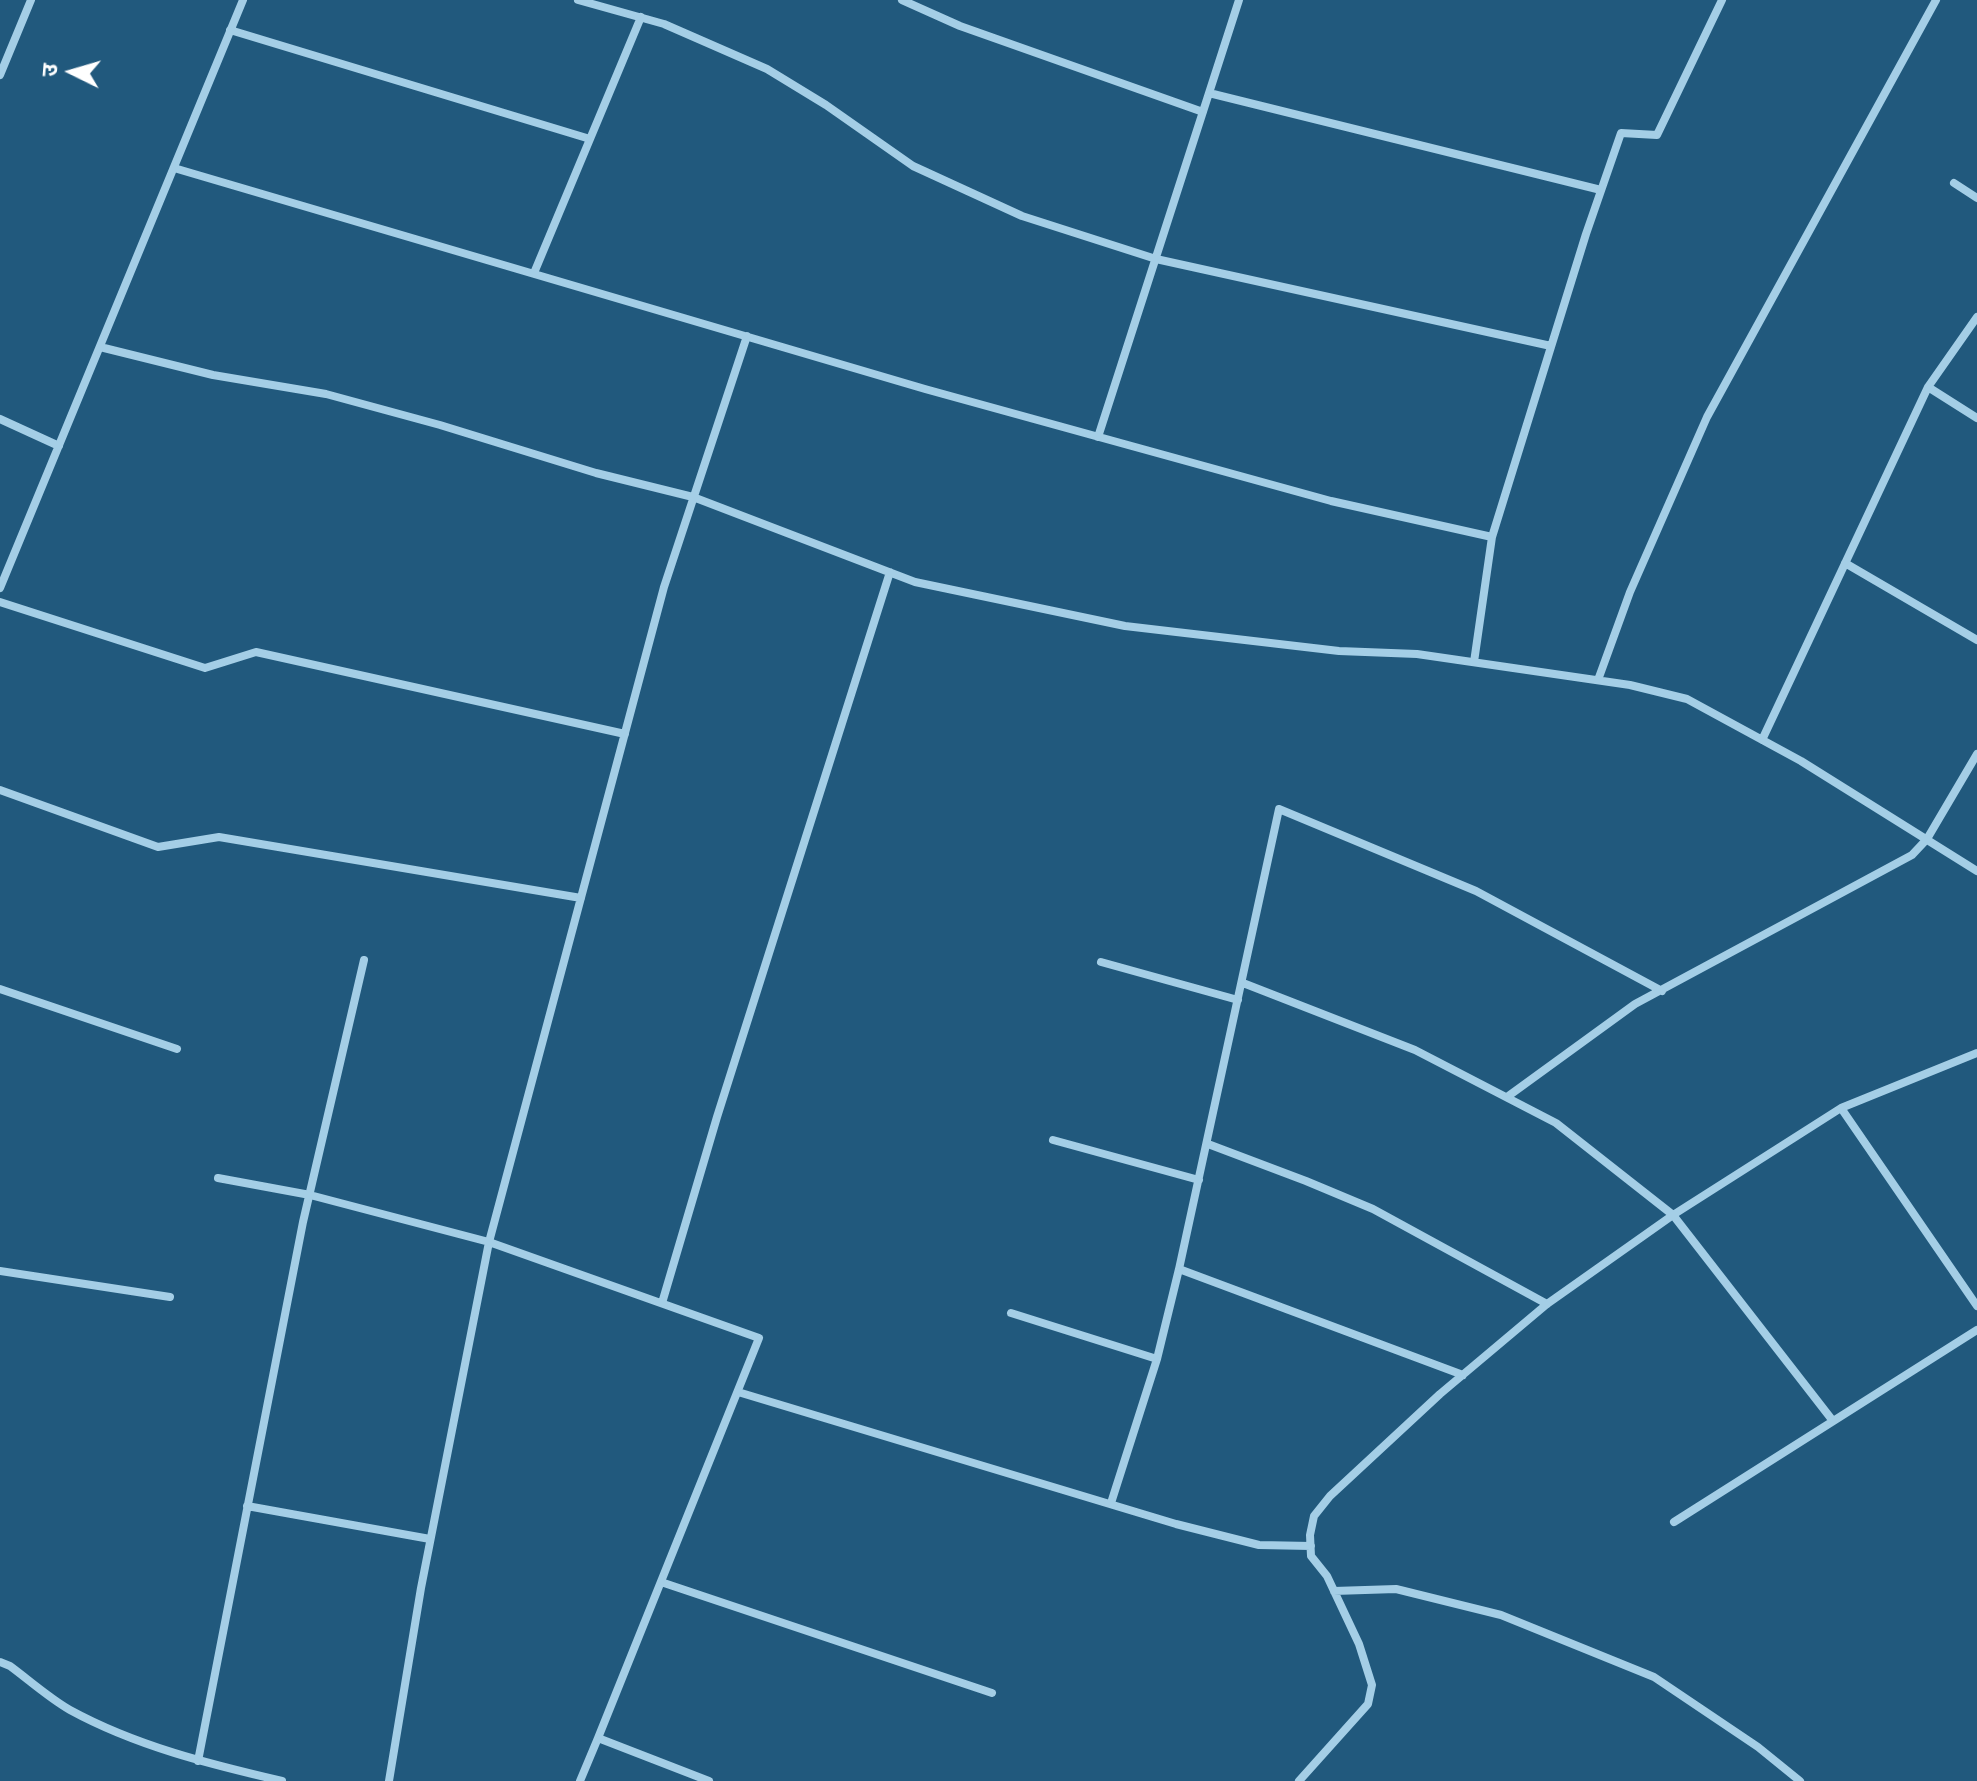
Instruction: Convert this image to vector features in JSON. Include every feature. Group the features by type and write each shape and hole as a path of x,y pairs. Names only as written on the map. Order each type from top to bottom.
{"street":[{"path":"0,75 31,0"},
{"path":"0,588 243,0"},
{"path":"578,0 664,24 767,69 826,105 913,166 1022,216 1156,259 1551,346"},
{"path":"902,0 960,26 1203,112"},
{"path":"1098,437 1239,0"},
{"path":"1474,662 1492,537 1621,133 1657,135 1722,0"},
{"path":"1598,680 1630,592 1707,417 1936,0"},
{"path":"534,273 641,17"},
{"path":"230,30 590,139"},
{"path":"1209,93 1601,190"},
{"path":"174,168 925,389 1331,501 1492,537"},
{"path":"1954,183 1977,198"},
{"path":"1762,740 1928,387 1977,317"},
{"path":"389,1781 430,1539 489,1242 664,587 747,336"},
{"path":"100,347 213,375 326,394 596,473 693,497 915,582 1125,626 1339,651 1417,654 1598,680 1687,699 1762,740 1977,871"},
{"path":"1928,387 1977,418"},
{"path":"0,419 59,446"},
{"path":"1845,563 1977,640"},
{"path":"662,1303 717,1117 890,572"},
{"path":"0,602 205,668 256,652 625,734"},
{"path":"1507,1097 1635,1004 1912,855 1927,839 1977,754"},
{"path":"0,790 158,847 219,837 581,898"},
{"path":"1111,1503 1157,1359 1179,1269 1279,809 1476,891 1662,991"},
{"path":"198,1761 310,1195 364,960"},
{"path":"1101,962 1238,1000"},
{"path":"1243,983 1415,1050 1556,1123 1673,1215 1833,1421"},
{"path":"0,989 177,1049"},
{"path":"1299,1781 1368,1704 1372,1685 1359,1644 1327,1576 1311,1556 1310,1535 1314,1516 1330,1496 1463,1375 1547,1304 1673,1215 1841,1108 1977,1053"},
{"path":"1841,1108 1977,1306"},
{"path":"1053,1140 1199,1180"},
{"path":"1208,1144 1373,1209 1547,1304"},
{"path":"218,1178 310,1195 489,1242 759,1338 580,1781"},
{"path":"1179,1269 1463,1375"},
{"path":"0,1271 170,1297"},
{"path":"1011,1313 1157,1359"},
{"path":"1674,1522 1977,1330"},
{"path":"738,1392 1176,1524 1259,1545 1311,1546"},
{"path":"247,1506 430,1539"},
{"path":"661,1582 992,1693"},
{"path":"1334,1591 1396,1589 1501,1615 1654,1677 1758,1747 1800,1781"},
{"path":"0,1662 69,1709 147,1744 198,1761 282,1781"},
{"path":"598,1738 709,1781"}]}
